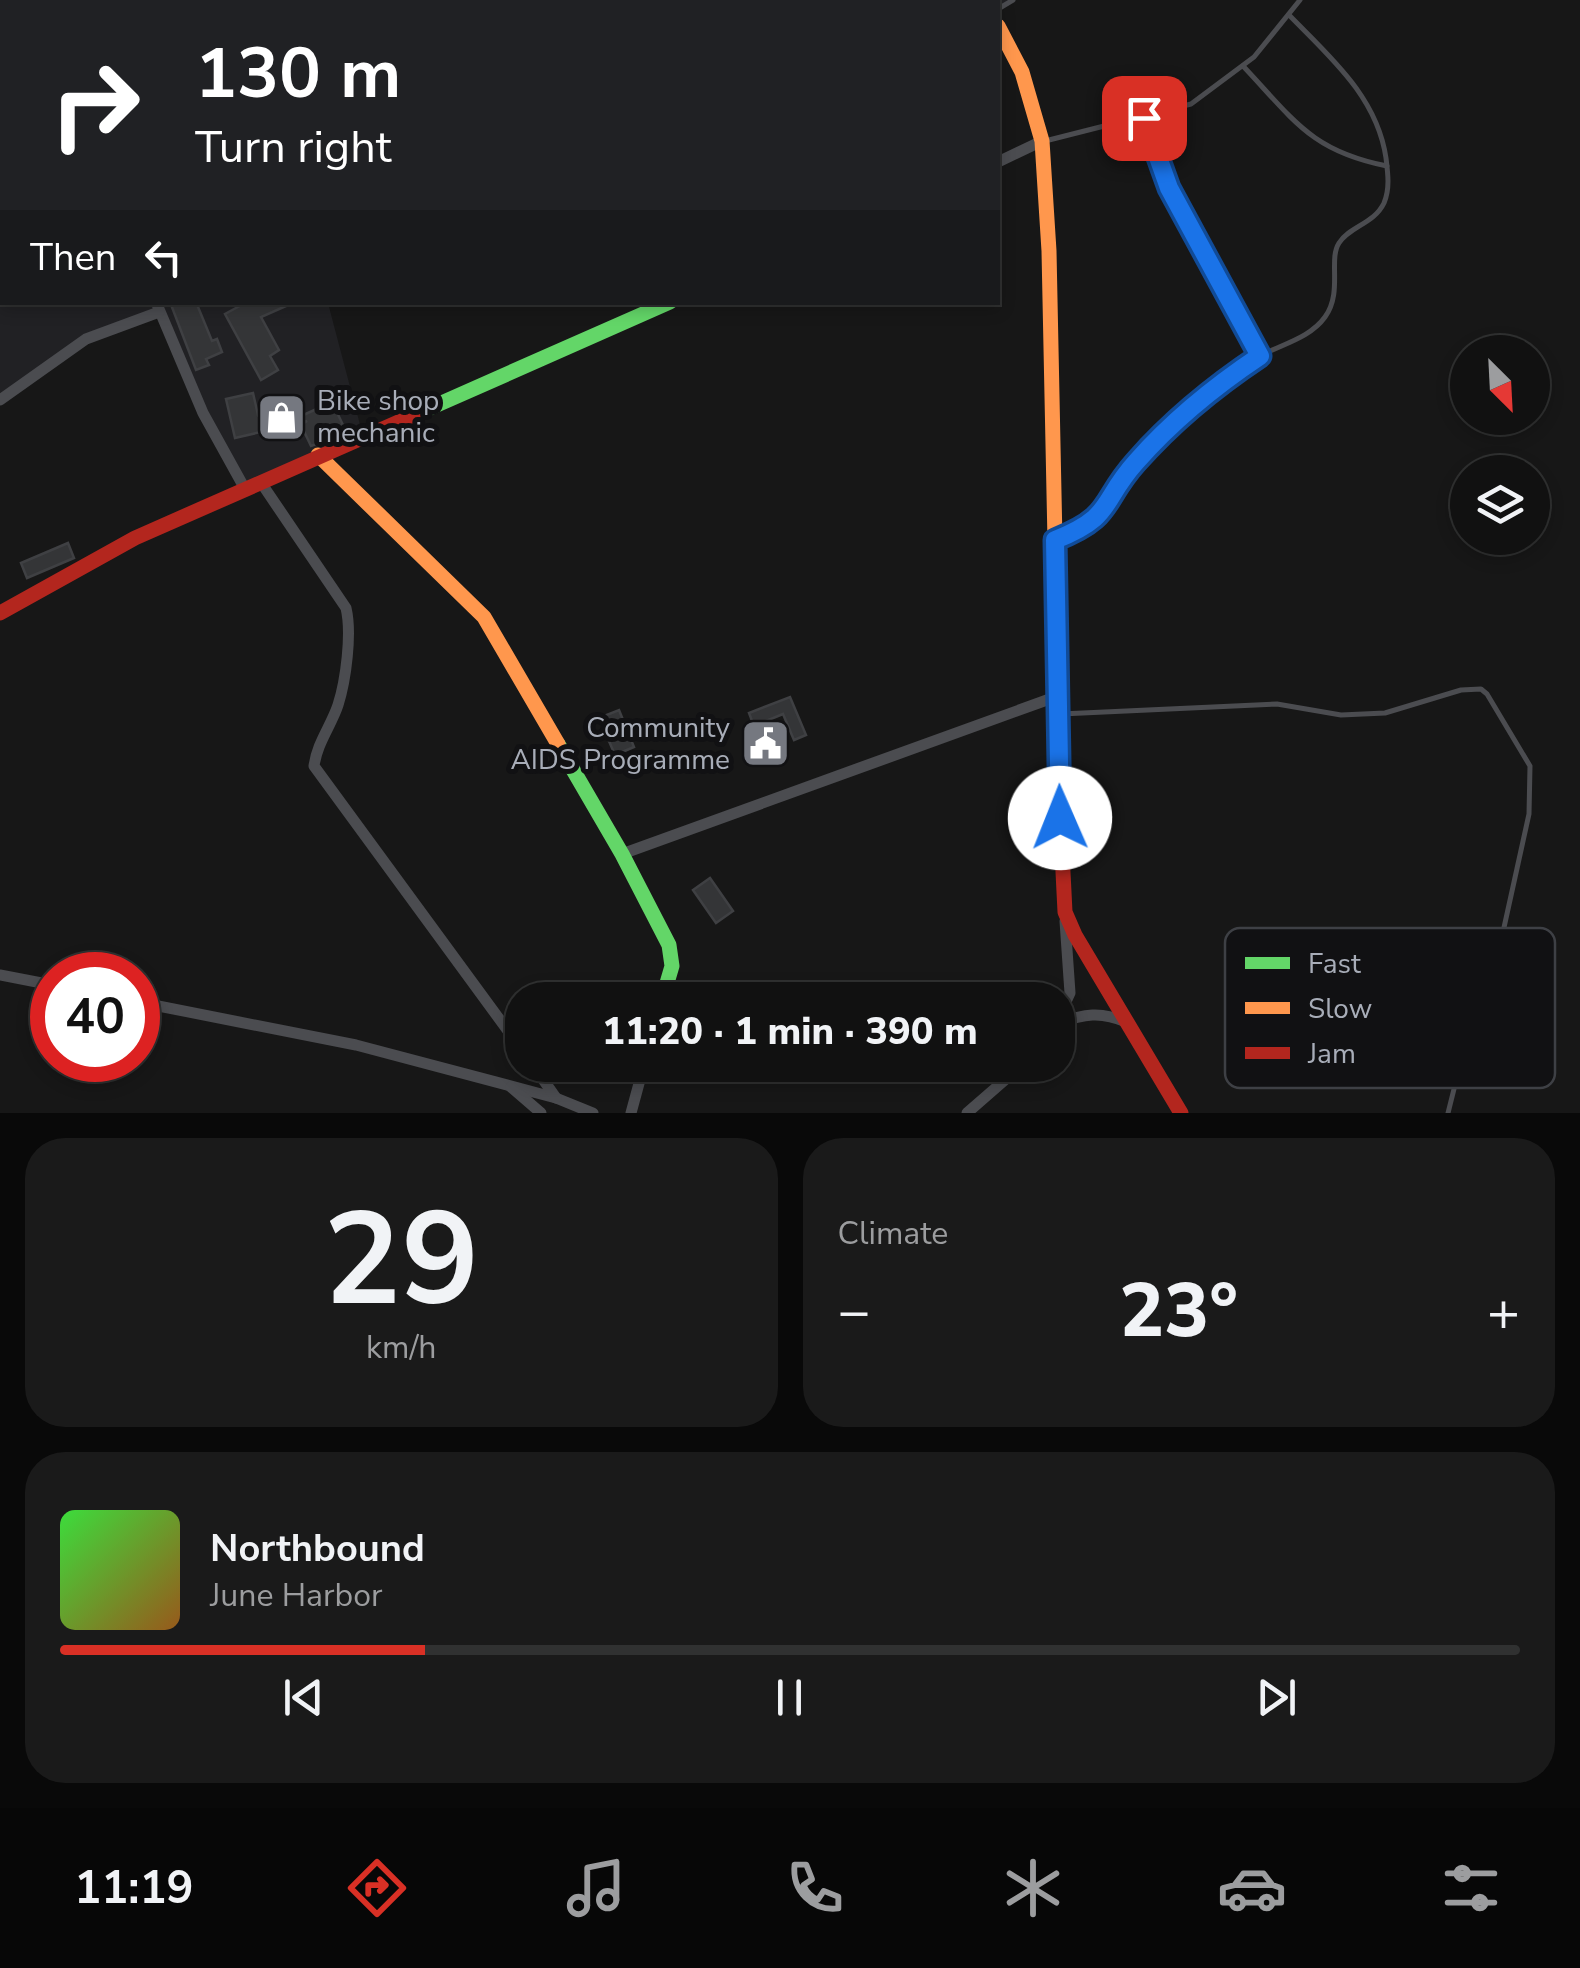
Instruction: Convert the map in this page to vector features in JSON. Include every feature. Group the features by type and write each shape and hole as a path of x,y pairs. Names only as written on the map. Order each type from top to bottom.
{"street":[{"path":"1000,30 1022,72 1042,142 1049,251 1058,714 1069,982"},
{"path":"1000,161 1042,142"},
{"path":"0,613 135,538 663,305"},
{"path":"0,400 86,339 158,307 203,413 346,608 350,625 338,704 314,766 505,1027"},
{"path":"318,456 476,607 622,854 672,955 666,982"},
{"path":"622,854 1058,696"},
{"path":"1065,912 1180,1113"},
{"path":"0,975 30,981"},
{"path":"160,1006 356,1045 508,1084 593,1113"},
{"path":"1075,1017 1105,1013 1126,1022"},
{"path":"545,1082 556,1098"},
{"path":"631,1113 639,1082"},
{"path":"967,1113 1003,1082"},
{"path":"508,1084 541,1113"}],"lane":[{"path":"1042,142 1191,104 1243,66 1300,0"},
{"path":"1055,540 1094,522 1133,465 1184,414 1260,356 1305,335 1326,316 1335,297 1336,249 1340,240 1376,217 1384,202 1389,182 1376,117 1360,90 1290,16"},
{"path":"1243,66 1322,145 1352,159 1387,166"},
{"path":"1144,118 1169,188 1260,356"},
{"path":"1058,714 1277,704 1341,714 1385,713 1461,690 1482,689 1530,766 1529,814 1504,928"},
{"path":"1448,1113 1454,1088"}],"shaded area":[{"path":"0,305 329,305 363,436 245,489 158,312 86,339 0,400"}],"building":[{"path":"171,305 197,305 212,341 217,339 222,352 206,359 209,365 196,370"},
{"path":"242,305 288,305 261,317 279,350 270,356 278,370 261,380 225,314"},
{"path":"253,393 258,415 278,400 295,424 235,438 226,399"},
{"path":"332,402 343,425 325,432 328,440 311,446 301,425 307,421 301,422 299,417"},
{"path":"68,543 74,558 27,578 21,563"},
{"path":"790,697 806,735 794,740 783,714 754,726 749,713"},
{"path":"619,710 634,747 615,755 599,718"},
{"path":"710,878 733,911 716,923 693,890"}],"traffic: fast":[{"path":"421,412 663,305"},
{"path":"558,744 669,945 672,966 667,982"}],"traffic: slow":[{"path":"1000,30 1022,72 1042,141 1049,251 1061,832"},
{"path":"318,455 484,617 558,744"}],"traffic: jam":[{"path":"0,613 135,538 421,412"},
{"path":"1061,832 1065,912 1181,1113"}],"place":[{"name":"Bike shop mechanic","path":"282,417"},
{"name":"Community AIDS Programme","path":"765,744"}],"route":[{"path":"1060,818 1055,540 1094,522 1110,504 1133,465 1184,414 1260,356 1169,188 1144,118"}]}
